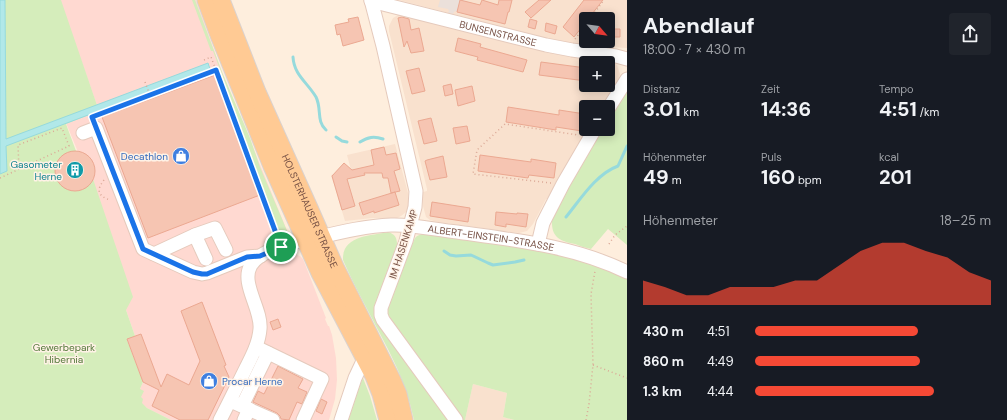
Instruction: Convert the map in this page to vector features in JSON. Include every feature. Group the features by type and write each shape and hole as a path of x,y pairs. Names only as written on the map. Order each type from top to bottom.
{"main road":[{"name":"HOLSTERHAUSER STRASSE","path":"206,0 272,166 304,240 374,376 381,394 388,420"},
{"name":"HOLSTERHAUSER STRASSE","path":"221,0 257,92 335,267 392,380 398,394 404,420"}],"street":[{"name":"BUNSENSTRASSE","path":"371,0 546,45 627,59"},
{"name":"IM HASENKAMP","path":"371,0 416,191 415,208 406,242 381,308 381,315 383,320 456,420"},
{"path":"614,100 627,79"},
{"name":"ALBERT-EINSTEIN-STRASSE","path":"96,128 143,249 188,270 202,274 207,274 247,257 260,256 281,247 304,240 391,225 410,226 538,244 598,260 627,272"},
{"path":"83,133 96,128"},
{"path":"538,244 543,223 563,184 591,136"},
{"path":"154,254 195,235 215,228 226,250"},
{"path":"195,235 206,259"},
{"path":"245,412 262,350 258,340 260,323 248,276 252,265 260,256"},
{"path":"220,420 230,400 262,350"},
{"path":"262,350 322,378 303,420"},
{"path":"341,420 364,359"},
{"path":"230,400 245,412 273,420"}],"path":[{"path":"595,12 604,0"},
{"path":"572,50 575,40 579,35"},
{"path":"204,60 211,57 281,247"},
{"path":"96,128 92,117 216,70"},
{"path":"145,82 152,98"},
{"path":"563,184 473,174 477,150 506,124 579,132"},
{"path":"0,178 69,146 62,128 18,145 19,169"},
{"path":"609,244 615,235 627,226"},
{"path":"586,420 593,365 590,294 598,260"},
{"path":"593,365 627,378"}],"shaded area":[{"path":"60,0 196,0 222,72 297,255 303,259 332,335 336,358 337,380 335,399 329,420 171,420 147,408 141,403 140,389 143,382 127,339 135,336 78,152 66,123 99,111"},
{"path":"399,0 627,0 627,48 615,47 615,12 579,12 579,44 561,42"},
{"path":"440,0 463,0 469,2 465,14 456,11 453,14 448,13 448,9 438,7"},
{"path":"400,14 586,56 579,56 579,92 611,92 606,100 579,100 579,136 584,136 548,199 546,199 533,224 527,231 519,233 438,222 430,220 426,217 423,206 423,192 427,191 427,189 389,26 393,18"},
{"path":"615,64 620,74 615,86"},
{"path":"395,144 408,193 408,207 406,212 397,218 372,218 345,221 331,175 351,170 347,155"},
{"path":"473,384 507,393 503,417 514,420 465,420"}],"green space":[{"name":"Gewerbepark Hibernia","path":"0,0 61,0 99,111 66,124 76,151 89,157 93,164 93,179 133,297 126,310 135,336 127,340 143,382 140,389 144,391 141,397 143,399 142,403 147,408 171,420 0,420"},
{"path":"192,0 195,0 222,72 288,233 286,237 282,237 280,235 224,85 224,80 213,51 211,51"},
{"path":"627,87 627,245 608,229 591,249 565,242 558,238 553,231 552,220 549,219 596,136 615,136 615,105"},
{"path":"388,232 395,236 397,244 399,245 375,311 453,420 414,420 406,389 400,375 388,348 343,260 344,252 352,241 366,236"},
{"path":"422,234 549,251 581,260 627,279 627,420 514,420 503,417 507,393 473,384 465,420 460,420 387,322 386,312 405,261 415,238"},
{"path":"363,378 377,420 346,420 359,385"}],"water":[{"path":"0,0 5,0 6,139 208,63 210,69 6,146 7,171 0,174"}],"building":[{"path":"460,0 480,5 482,0 498,5 499,0 512,0 505,24 457,12"},
{"path":"539,0 551,0 531,18 525,12"},
{"path":"584,0 603,0 594,12 579,12 579,31 574,37 563,27"},
{"path":"358,17 364,40 343,46 340,34 337,35 335,25 349,22 348,19"},
{"path":"402,17 409,19 411,30 419,28 424,51 411,53 407,41 404,47 398,18"},
{"path":"530,19 537,21 535,29 528,27"},
{"path":"546,23 557,26 555,34 545,31"},
{"path":"615,29 620,29 620,37 615,37"},
{"path":"458,38 481,44 480,47 527,60 523,72 477,60 478,57 455,51"},
{"path":"541,62 579,67 579,80 539,75"},
{"path":"419,68 425,91 412,94 406,71"},
{"name":"Decathlon","path":"215,75 260,195 148,238 102,117"},
{"path":"451,84 453,94 445,96 443,86"},
{"path":"472,86 475,101 458,106 455,90"},
{"path":"508,107 559,115 559,110 579,113 579,131 556,127 556,130 506,122"},
{"path":"431,118 437,141 424,144 418,121"},
{"path":"467,126 470,141 456,144 453,128"},
{"path":"384,147 386,155 396,153 400,169 394,171 400,191 391,193 388,178 383,178 382,173 364,173 365,175 347,179 355,206 342,210 332,176 344,163 352,170 374,165 371,150"},
{"name":"Gasometer Herne","path":"75,151 83,153 89,157 93,163 95,171 93,179 89,185 83,189 75,191 67,189 61,185 57,179 55,171 57,163 61,157 67,153"},
{"path":"480,155 531,162 531,159 556,163 554,178 529,175 528,178 478,171"},
{"path":"443,156 447,177 430,180 425,161"},
{"path":"395,192 399,205 363,215 359,203"},
{"path":"432,202 470,208 468,222 430,216"},
{"path":"496,212 528,214 526,227 506,224 506,227 495,225"},
{"path":"202,302 226,365 224,366 229,377 208,420 180,420 152,406 159,390 143,382 127,339 141,334 161,387 167,374 189,385 200,361 181,311"},
{"path":"278,319 281,327 273,330 270,322"},
{"path":"278,366 303,379 298,388 307,392 302,404 297,402 289,420 281,419 277,413 253,402 258,391 264,394"},
{"path":"321,399 327,402 322,414 316,411"}],"waterway":[{"path":"293,57 298,74 318,101 321,123 326,130"},
{"path":"336,137 347,142"},
{"path":"360,142 371,138 383,139"},
{"path":"566,217 596,181 610,170 618,166 627,146"},
{"path":"444,251 450,255 456,256 471,255 493,265 524,260"}],"place":[{"name":"Decathlon","path":"181,156"},
{"name":"Gasometer Herne","path":"75,170"},
{"name":"Procar Herne","path":"209,381"}],"route":[{"path":"216,70 281,247 260,256 247,257 207,274 197,274 143,249 92,117 216,70"}]}
